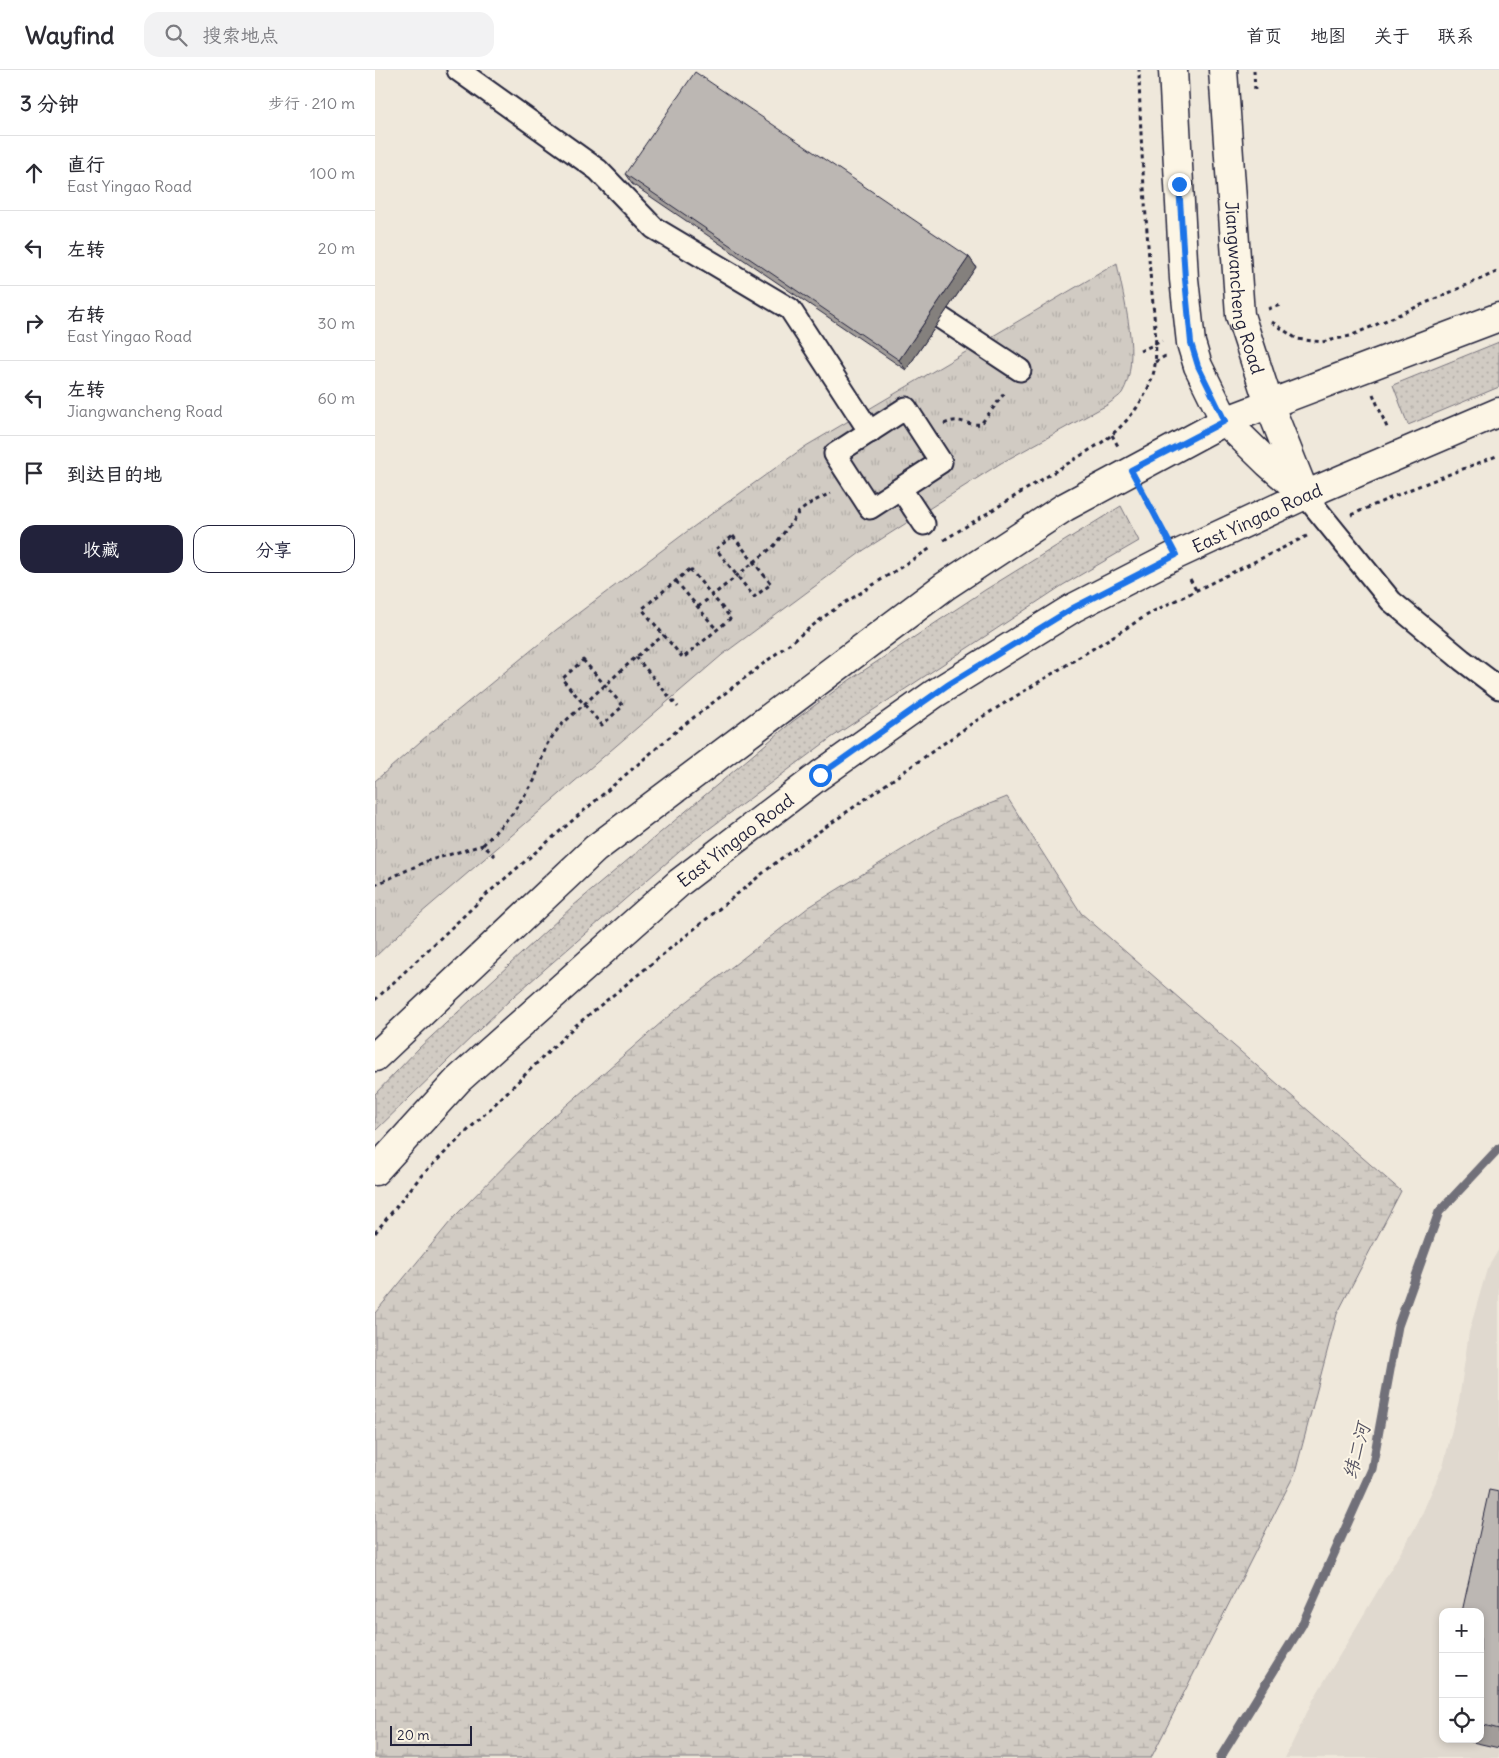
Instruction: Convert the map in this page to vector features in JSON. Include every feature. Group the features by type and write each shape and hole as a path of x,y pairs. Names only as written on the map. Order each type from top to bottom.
{"main road":[{"name":"Jiangwancheng Road","path":"1173,70 1185,279 1191,343 1198,366 1225,421 1268,463 1305,495"},
{"name":"Jiangwancheng Road","path":"1223,70 1240,315 1269,404 1305,495"},
{"path":"375,1057 595,849 945,586 1065,507 1225,421 1499,317"},
{"name":"East Yingao Road","path":"375,1171 458,1080 680,882 820,775 934,694 1073,608 1176,555 1305,495 1499,412"}],"street":[{"path":"458,70 598,170 654,228 791,309 870,432"},
{"path":"941,318 1020,370"},
{"path":"906,408 924,435 941,462 870,508 835,454 906,408"},
{"path":"901,489 924,524"},
{"name":"Jiangwancheng Road","path":"1305,495 1391,601 1499,688"}],"path":[{"path":"375,1000 487,894 680,728 829,614 971,522 1112,435 1146,395 1154,370 1155,345 1139,70"},
{"path":"1254,70 1255,100"},
{"path":"1266,300 1271,322 1297,339 1322,342 1350,336 1499,271"},
{"path":"1350,336 1411,489"},
{"path":"924,435 953,419 971,425 981,424 1020,370"},
{"path":"1112,435 1196,590"},
{"path":"375,1233 421,1176 575,1026 779,860 974,722 1154,611 1368,506 1499,455"},
{"path":"698,606 774,546 799,512 812,502 852,481"},
{"path":"733,536 754,562 771,584 754,597 716,549 733,536"},
{"path":"690,569 712,596 731,618 683,658 643,609 690,569"},
{"path":"676,581 717,630"},
{"path":"375,886 427,861 483,845 511,814 534,782 547,744 560,726 636,657 664,635"},
{"path":"636,657 678,707"},
{"path":"583,660 605,685 623,706 602,725 562,679 583,660"},
{"path":"483,845 497,858"}],"shaded area":[{"path":"1499,1249 1499,1758 1285,1758 1313,1700 1418,1523 1444,1463 1459,1400 1469,1332 1487,1269"}],"green space":[{"path":"1117,263 1131,347 1131,364 1128,379 1121,394 1107,405 1001,463 864,550 722,655 420,914 375,957 375,781 556,630 689,530 806,446"},
{"path":"1499,342 1499,387 1408,425 1393,385"},
{"path":"1121,506 1139,541 1063,585 831,738 686,846 514,996 375,1131 375,1094 419,1048 573,906 792,722 851,679 985,590"},
{"path":"1007,797 1081,913 1401,1191 1337,1314 1295,1473 1151,1758 375,1758 375,1313 455,1216 553,1117 671,1014 809,907 952,819"}],"building":[{"path":"695,72 969,257 899,360 625,174"},
{"path":"1489,1490 1499,1492 1499,1729 1484,1725 1484,1608 1463,1608"}],"waterway":[{"name":"纬二河","path":"1220,1758 1302,1625 1372,1469 1398,1326 1439,1212 1499,1148"}],"route":[{"path":"820,775 949,684 1073,608 1176,555 1131,470 1225,421 1198,366 1191,343 1179,184"}]}
